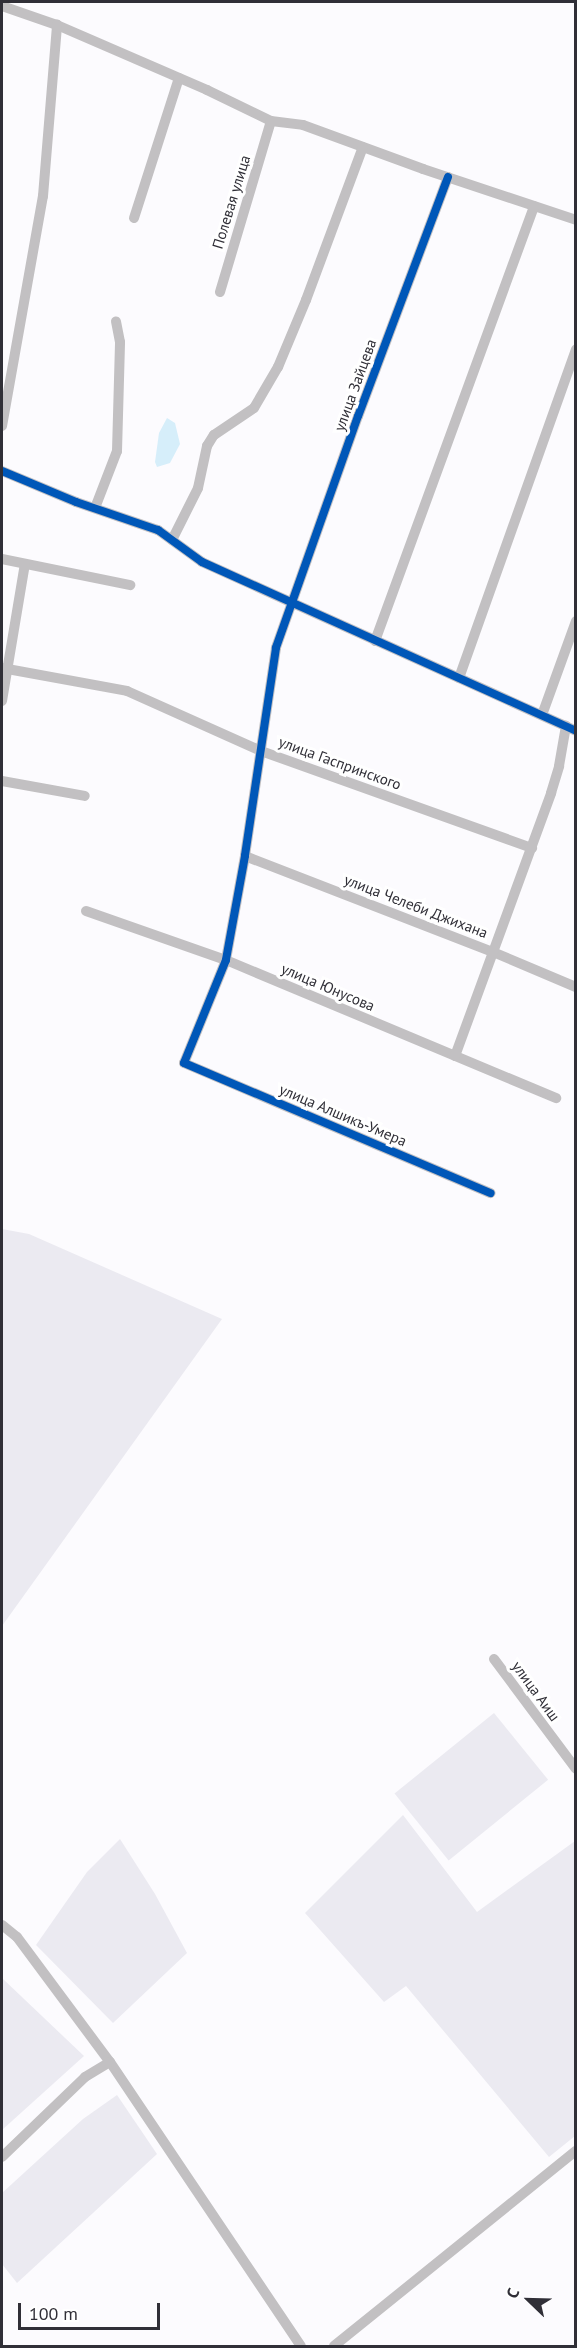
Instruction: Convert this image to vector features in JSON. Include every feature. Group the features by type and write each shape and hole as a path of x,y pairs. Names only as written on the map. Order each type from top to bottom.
{"street":[{"path":"2,6 57,25 271,121 303,125 576,220"},
{"path":"2,426 43,196 57,25"},
{"path":"134,218 179,78"},
{"name":"Полевая улица","path":"220,292 271,121"},
{"path":"172,540 198,488 207,446 214,435 254,408 278,367 306,300 363,147"},
{"name":"улица Зайцева","path":"184,1063 226,960 245,856 272,667 291,602 447,177"},
{"path":"375,641 534,206"},
{"path":"94,508 117,451 120,342 116,321"},
{"path":"459,678 576,350"},
{"path":"2,471 94,508 158,530 202,562 571,729 532,848 455,1056"},
{"path":"2,559 130,585"},
{"path":"2,701 4,669 25,564"},
{"path":"542,715 576,621"},
{"name":"улица Гаспринского","path":"4,669 127,691 261,751 532,848"},
{"path":"2,780 85,796"},
{"name":"улица Челеби Джихана","path":"245,856 493,952 576,987"},
{"name":"улица Юнусова","path":"86,911 226,960 556,1098"},
{"name":"улица Алшикъ-Умера","path":"184,1063 491,1193"},
{"name":"улица Аиш","path":"494,1659 576,1769"},
{"path":"2,1925 17,1937 110,2062 301,2346"},
{"path":"2,2157 85,2077 110,2062"},
{"path":"334,2346 576,2151"}],"shaded area":[{"path":"2,1229 29,1234 222,1319 2,1626"},
{"path":"494,1713 548,1780 449,1860 395,1794"},
{"path":"403,1815 477,1912 575,1841 575,2136 549,2157 406,1986 384,2002 305,1913"},
{"path":"120,1839 155,1894 187,1953 113,2023 36,1945 87,1872"},
{"path":"2,1978 84,2056 2,2130"},
{"path":"117,2095 157,2154 17,2283 2,2264 2,2193 83,2119"}],"water":[{"path":"167,418 175,423 180,444 170,463 157,467 155,462 159,433"}],"cycle path":[{"path":"448,177 358,416 276,648 245,856 226,960 184,1063 491,1193"},
{"path":"2,471 76,502 158,530 202,562 576,731"}]}
